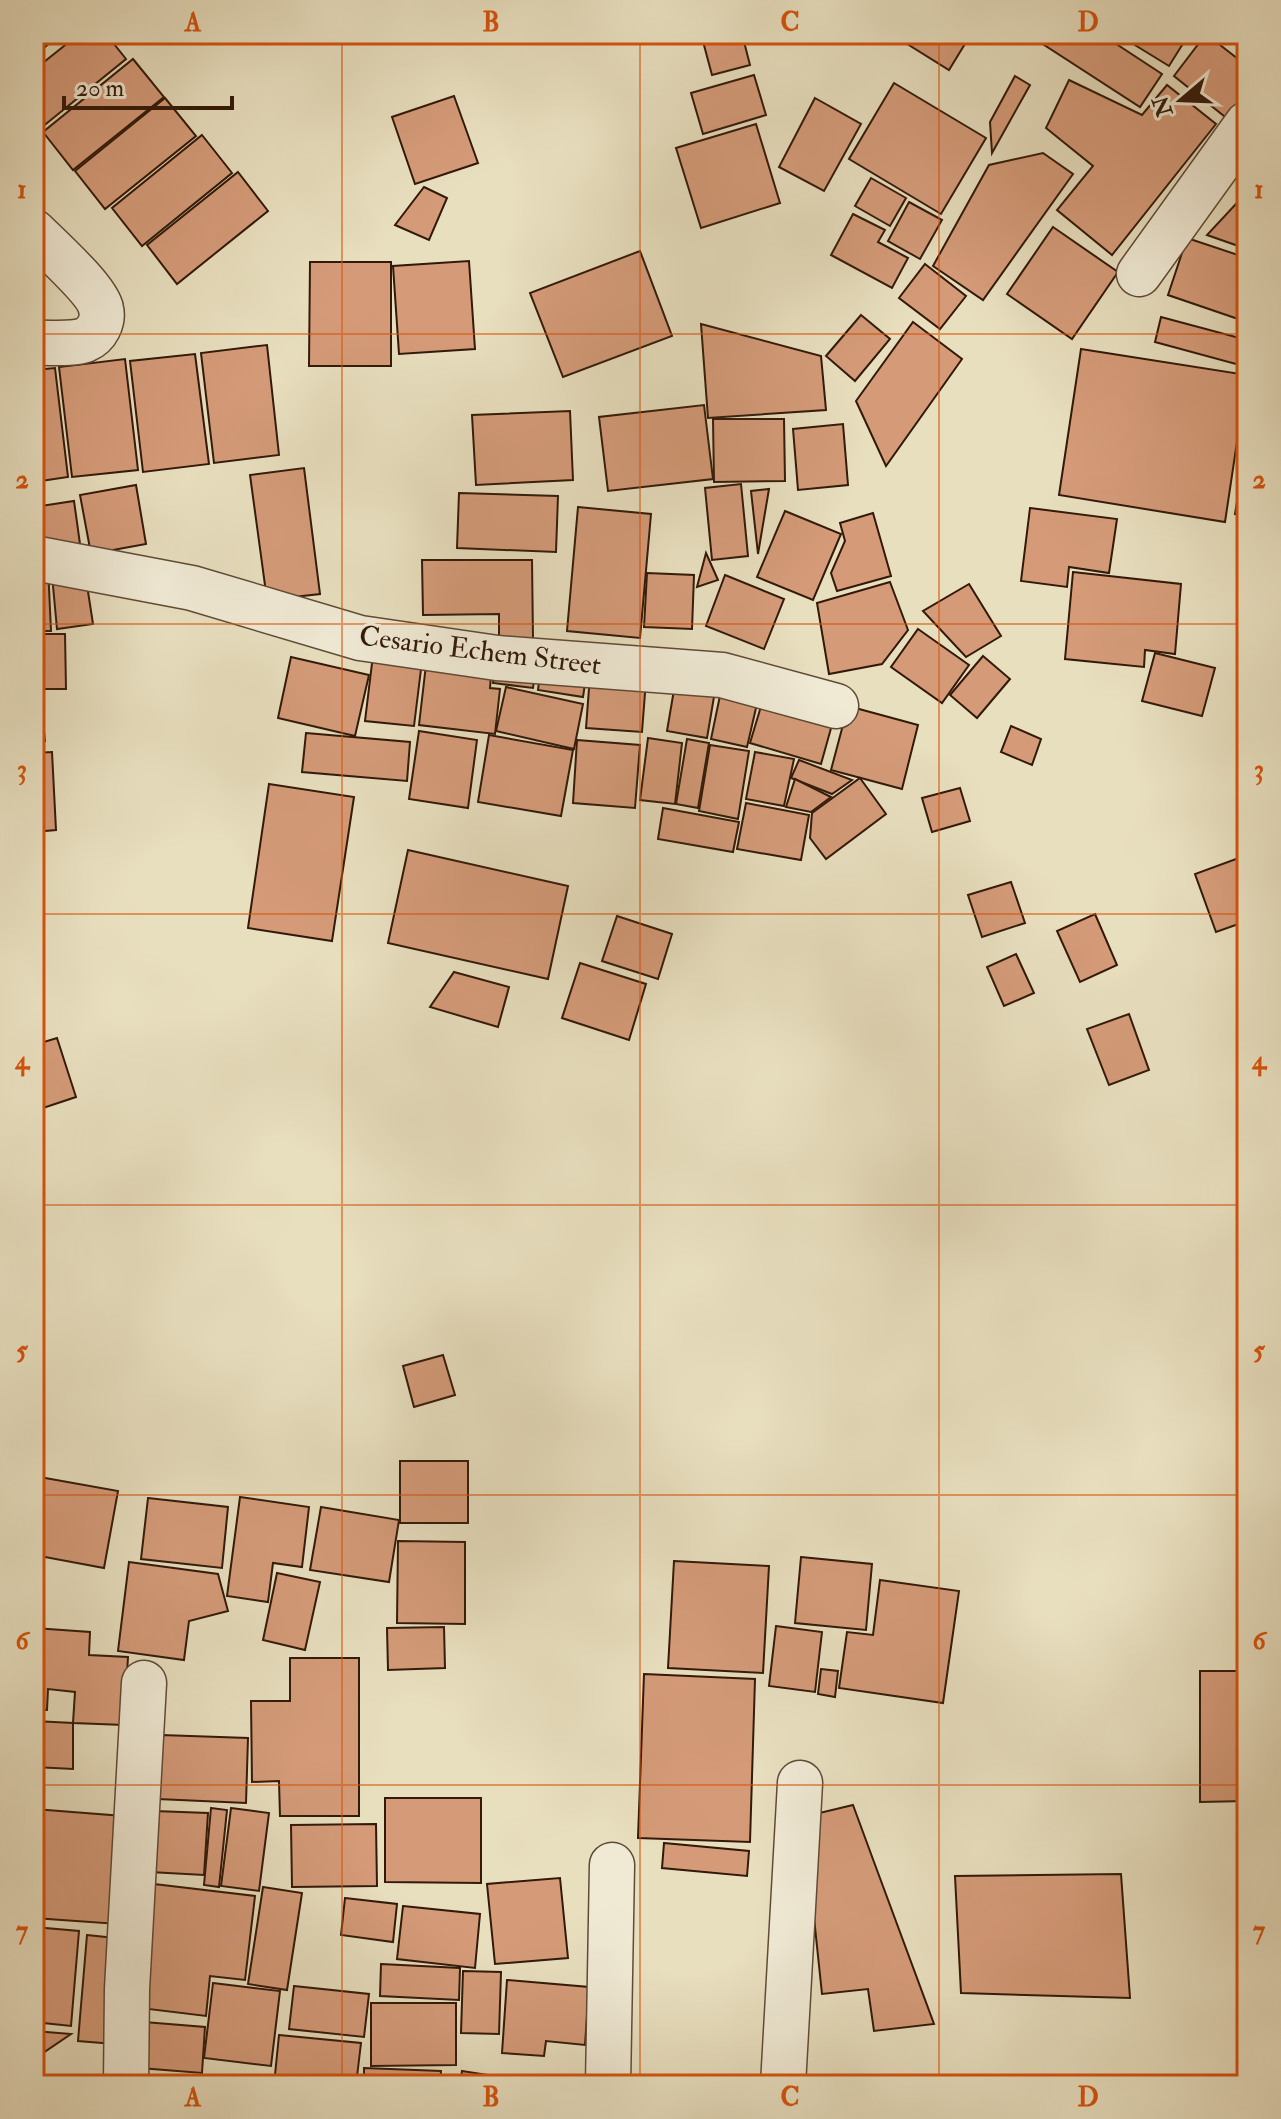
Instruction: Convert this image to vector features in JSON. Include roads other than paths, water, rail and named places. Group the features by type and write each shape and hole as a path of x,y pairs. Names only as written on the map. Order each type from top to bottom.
{"street":[{"path":"1139,274 1247,124"},
{"path":"34,232 93,293 102,309 100,326 93,335 82,341 34,343"},
{"name":"Cesario Echem Street","path":"34,558 192,588 360,638 497,658 722,675 836,706"},
{"path":"126,2085 127,1989 144,1683"},
{"path":"783,2085 800,1783"},
{"path":"608,2085 612,1865"}]}
